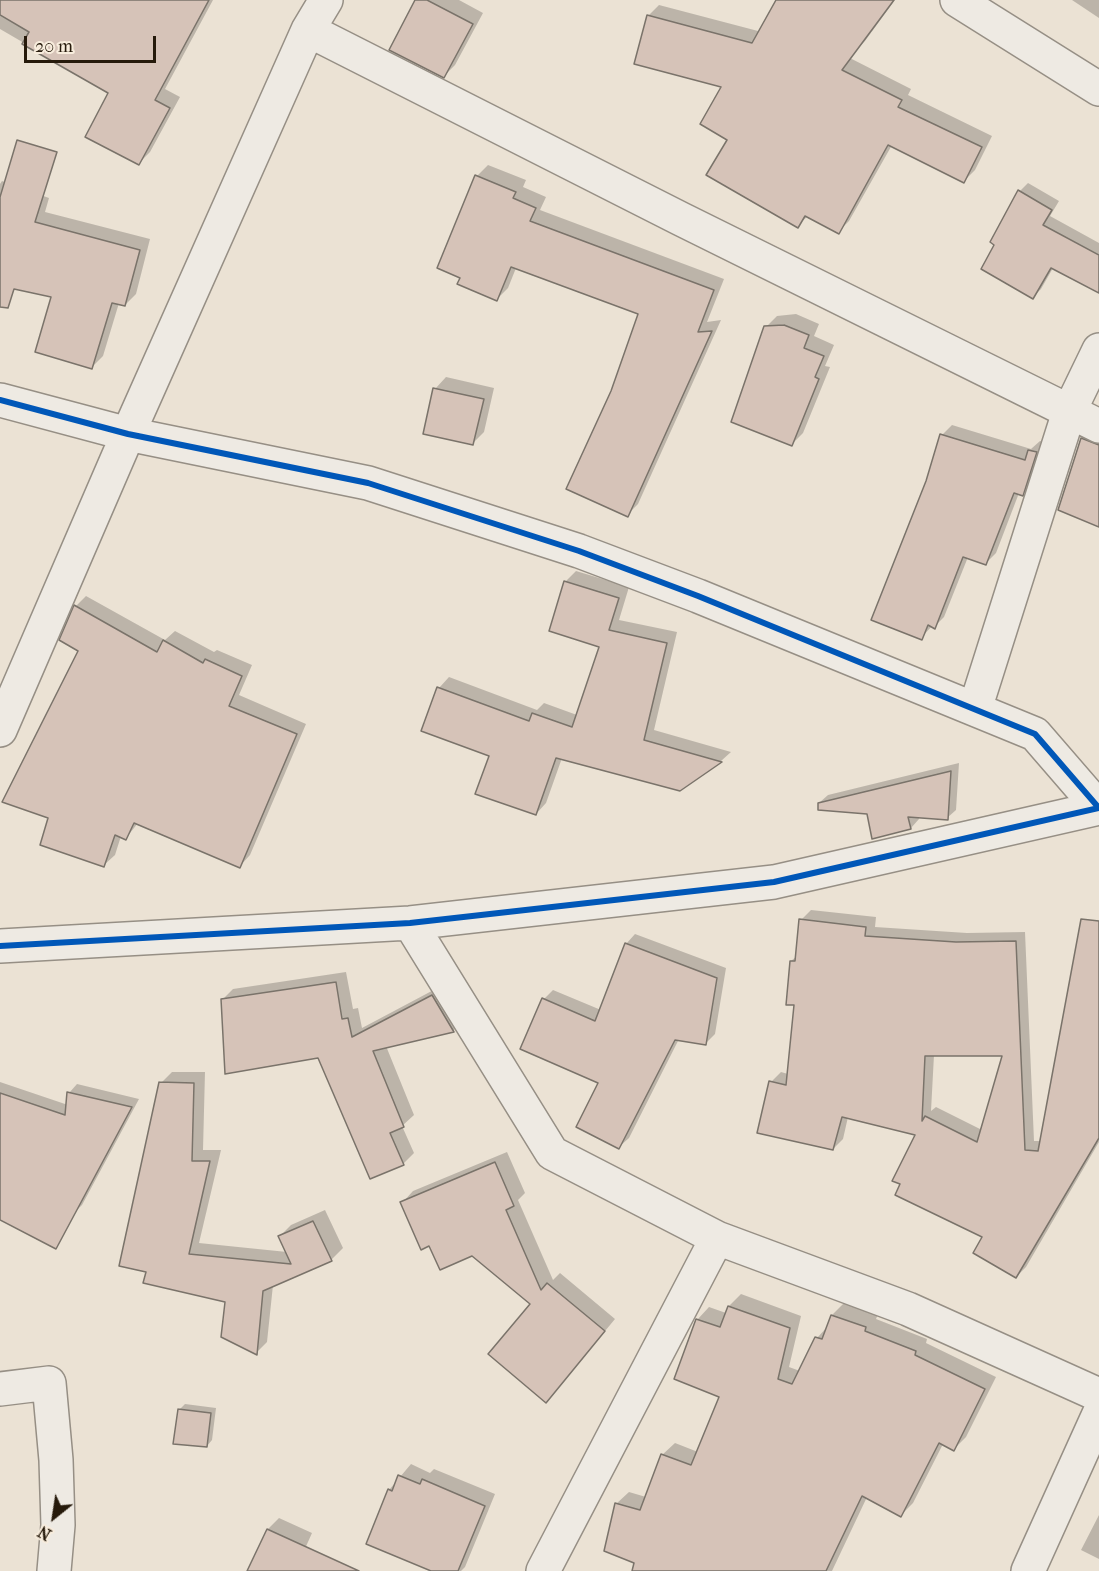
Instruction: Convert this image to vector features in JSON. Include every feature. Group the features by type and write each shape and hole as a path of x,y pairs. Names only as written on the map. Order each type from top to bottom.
{"street":[{"path":"0,730 128,434 308,30 326,0"},
{"path":"957,0 1099,89"},
{"path":"308,30 1099,426"},
{"path":"975,709 1069,412 1099,350"},
{"path":"0,400 128,434 368,483 579,551 698,596 1035,734 1099,808 774,882 410,923 0,946"},
{"path":"410,923 552,1153 717,1238 908,1309 1099,1395"},
{"path":"543,1571 717,1238"},
{"path":"0,1389 49,1383 56,1460 58,1525 54,1571"},
{"path":"1029,1571 1099,1414"}],"building":[{"path":"0,0 209,0 155,100 170,108 139,165 85,137 108,93 22,44 29,32 0,15"},
{"path":"415,0 427,0 473,24 444,78 389,50"},
{"path":"776,0 894,0 842,70 902,100 898,107 982,147 964,183 888,145 839,234 805,216 798,228 706,175 727,140 700,124 721,87 634,64 647,15 752,43"},
{"path":"17,140 57,152 35,222 140,250 125,306 112,303 92,369 35,352 51,297 14,289 8,308 0,307 0,197"},
{"path":"475,175 516,192 513,198 536,208 530,221 714,290 698,332 712,331 628,517 566,489 611,391 638,314 511,267 497,301 457,284 460,278 437,268"},
{"path":"1018,190 1052,210 1043,225 1099,255 1099,293 1051,268 1033,299 981,269 994,245 990,242"},
{"path":"784,325 809,335 804,348 824,356 815,377 819,379 792,446 731,422 764,326"},
{"path":"433,388 484,399 473,445 423,434"},
{"path":"940,434 1025,460 1028,450 1037,452 1023,496 1014,493 986,565 963,557 935,629 928,625 922,640 871,620 926,481"},
{"path":"1081,438 1099,445 1099,527 1058,510"},
{"path":"564,581 619,598 609,630 667,643 644,740 722,762 680,791 556,758 536,815 475,794 489,756 421,731 437,687 529,721 532,713 572,727 599,647 549,631"},
{"path":"74,605 157,652 163,640 203,663 205,659 242,676 229,706 297,734 240,868 134,823 126,840 115,835 104,867 40,845 48,818 2,802 78,651 59,640"},
{"path":"951,771 948,820 908,817 911,829 872,839 867,814 818,810 818,803"},
{"path":"799,919 866,927 865,936 956,942 1016,941 1025,1150 1038,1151 1081,919 1099,921 1099,1138 1016,1278 973,1253 982,1237 895,1195 900,1184 892,1181 915,1135 842,1117 833,1150 757,1133 769,1081 786,1085 794,1005 786,1005 790,961 795,961","holes":["925,1056 1002,1056 977,1142 925,1116 922,1121"]},
{"path":"625,943 717,978 706,1045 675,1040 619,1149 576,1127 598,1083 520,1049 542,998 595,1021"},
{"path":"336,982 342,1019 348,1018 352,1037 432,995 454,1032 373,1051 404,1127 390,1133 404,1165 370,1179 318,1058 225,1074 221,999"},
{"path":"159,1082 194,1083 192,1161 210,1161 189,1254 291,1264 278,1236 313,1221 332,1261 263,1291 257,1355 221,1337 225,1302 143,1283 146,1272 119,1266"},
{"path":"67,1092 132,1107 56,1249 0,1220 0,1093 65,1115"},
{"path":"495,1162 514,1206 506,1210 541,1290 547,1283 605,1331 546,1403 488,1354 530,1304 472,1256 440,1270 429,1246 421,1250 400,1202"},
{"path":"728,1306 790,1328 778,1379 792,1384 815,1337 822,1339 831,1315 866,1327 865,1331 916,1351 915,1355 985,1389 954,1451 939,1443 901,1517 862,1496 826,1571 632,1571 634,1563 604,1551 615,1503 640,1510 661,1454 691,1465 719,1397 674,1379 696,1319 720,1327"},
{"path":"178,1409 211,1413 207,1447 173,1444"},
{"path":"398,1475 420,1484 422,1479 485,1506 458,1571 431,1571 366,1544 388,1489 392,1491"},
{"path":"267,1529 359,1571 247,1571"}],"cycle path":[{"path":"0,400 128,434 368,483 579,551 698,596 1035,734 1099,808"},
{"path":"0,946 410,923 774,882 1099,808"}]}
